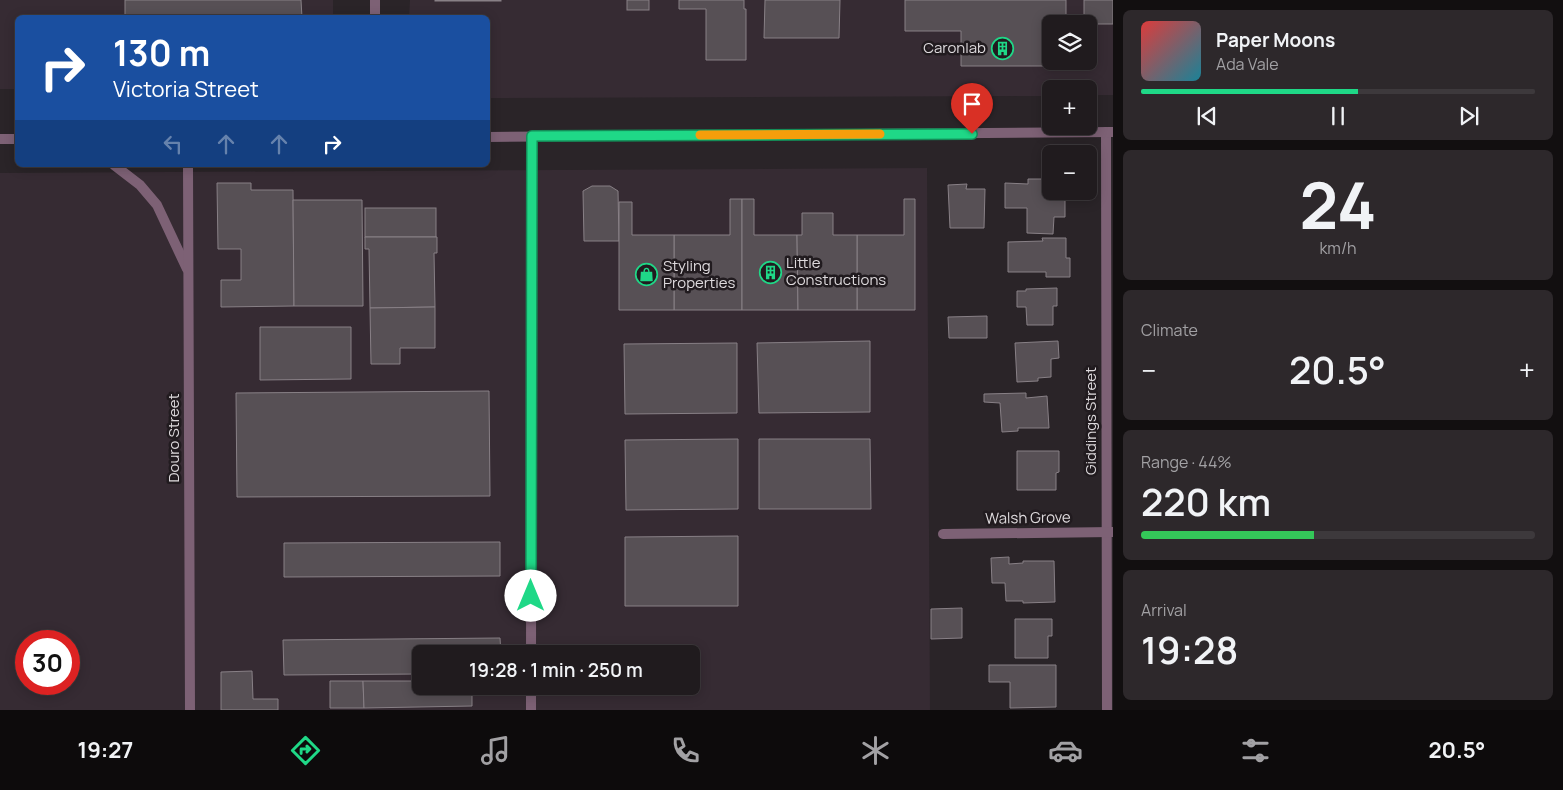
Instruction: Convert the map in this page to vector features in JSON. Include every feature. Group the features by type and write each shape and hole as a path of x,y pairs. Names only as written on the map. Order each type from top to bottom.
{"street":[{"path":"375,0 375,15"},
{"path":"490,136 1109,132"},
{"name":"Giddings Street","path":"1107,710 1110,532 1109,132"},
{"path":"531,645 532,136"},
{"path":"0,139 15,139"},
{"path":"117,167 140,185 157,205 188,272"},
{"name":"Douro Street","path":"188,167 190,710"},
{"name":"Walsh Grove","path":"943,534 1110,532"},
{"path":"531,695 531,710"}],"shaded area":[{"path":"0,0 333,0 333,15 15,15 15,89 0,89"},
{"path":"410,0 1113,0 1113,95 1097,95 1097,80 1042,80 1042,96 490,98 490,15 409,15"},
{"path":"927,168 930,710 0,710 0,173"}],"building":[{"path":"125,0 301,0 302,15 125,15"},
{"path":"501,0 501,1 435,1"},
{"path":"627,0 649,0 649,10 627,10"},
{"path":"679,0 744,0 744,9 746,9 746,60 706,60 706,9 679,9"},
{"path":"765,0 840,0 839,38 764,38"},
{"name":"Caronlab","path":"905,0 1066,0 1066,15 1042,15 1042,66 961,66 961,31 905,31"},
{"path":"1084,0 1113,0 1113,24 1097,24 1097,15 1084,15"},
{"path":"1028,179 1042,179 1042,200 1065,200 1065,217 1054,217 1053,234 1027,233 1027,208 1005,208 1005,183 1028,184"},
{"path":"217,183 251,183 251,190 293,190 294,306 221,307 221,280 241,280 241,249 218,249"},
{"path":"967,184 966,189 985,189 984,228 950,228 948,185"},
{"path":"592,186 610,186 618,191 619,241 584,241 583,191"},
{"path":"730,199 742,199 742,310 674,310 674,235 730,235"},
{"name":"Little Constructions","path":"742,199 754,199 754,235 797,235 798,310 742,310"},
{"path":"904,199 915,199 915,310 857,310 857,235 904,235"},
{"path":"293,200 362,200 363,306 294,306"},
{"name":"Styling Properties","path":"619,202 632,202 632,235 674,235 674,310 619,310"},
{"path":"365,208 436,208 436,237 365,237"},
{"path":"802,213 833,213 833,235 857,235 857,310 798,310 797,235 802,235"},
{"path":"365,237 437,237 437,253 434,253 435,307 370,308 369,249 365,249"},
{"path":"1042,238 1066,238 1066,258 1070,258 1070,277 1046,277 1046,272 1008,272 1008,242 1043,241"},
{"path":"1057,288 1057,306 1053,306 1053,325 1027,325 1026,307 1017,307 1017,291"},
{"path":"435,307 435,348 400,348 400,364 371,364 370,308"},
{"path":"987,316 987,338 949,338 948,317"},
{"path":"260,327 351,327 351,379 260,380"},
{"path":"870,341 870,412 759,413 757,343"},
{"path":"1058,341 1059,358 1051,359 1051,377 1038,378 1038,381 1017,382 1015,343"},
{"path":"737,343 737,413 625,414 624,344"},
{"path":"489,391 490,496 237,497 236,393"},
{"path":"1026,393 1026,398 1047,396 1049,428 1018,428 1018,431 1002,432 1000,403 984,402 984,394"},
{"path":"738,439 738,509 626,510 625,440"},
{"path":"759,439 870,439 871,509 759,509"},
{"path":"1017,451 1059,451 1059,472 1056,473 1056,490 1017,490"},
{"path":"738,536 738,606 625,606 625,537"},
{"path":"500,542 500,576 284,577 284,543"},
{"path":"1009,557 1009,564 1023,563 1023,561 1054,561 1055,602 1023,603 1023,601 1006,601 1005,583 992,583 991,558"},
{"path":"962,608 962,638 931,639 931,609"},
{"path":"1015,619 1052,619 1052,636 1048,636 1048,658 1015,658"},
{"path":"500,638 500,645 412,645 412,674 284,675 283,640"},
{"path":"989,665 1056,665 1056,707 1010,708 1010,682 989,682"},
{"path":"252,671 253,699 278,699 278,710 221,710 221,672"},
{"path":"330,681 363,681 364,708 330,708"},
{"path":"363,681 412,681 412,695 472,695 472,706 364,708"}],"slow traffic":[{"path":"700,135 880,134"}],"place":[{"name":"Caronlab","path":"1002,48"},
{"name":"Little Constructions","path":"770,272"},
{"name":"Styling Properties","path":"647,275"}],"route":[{"path":"531,596 532,136 972,134"}]}
